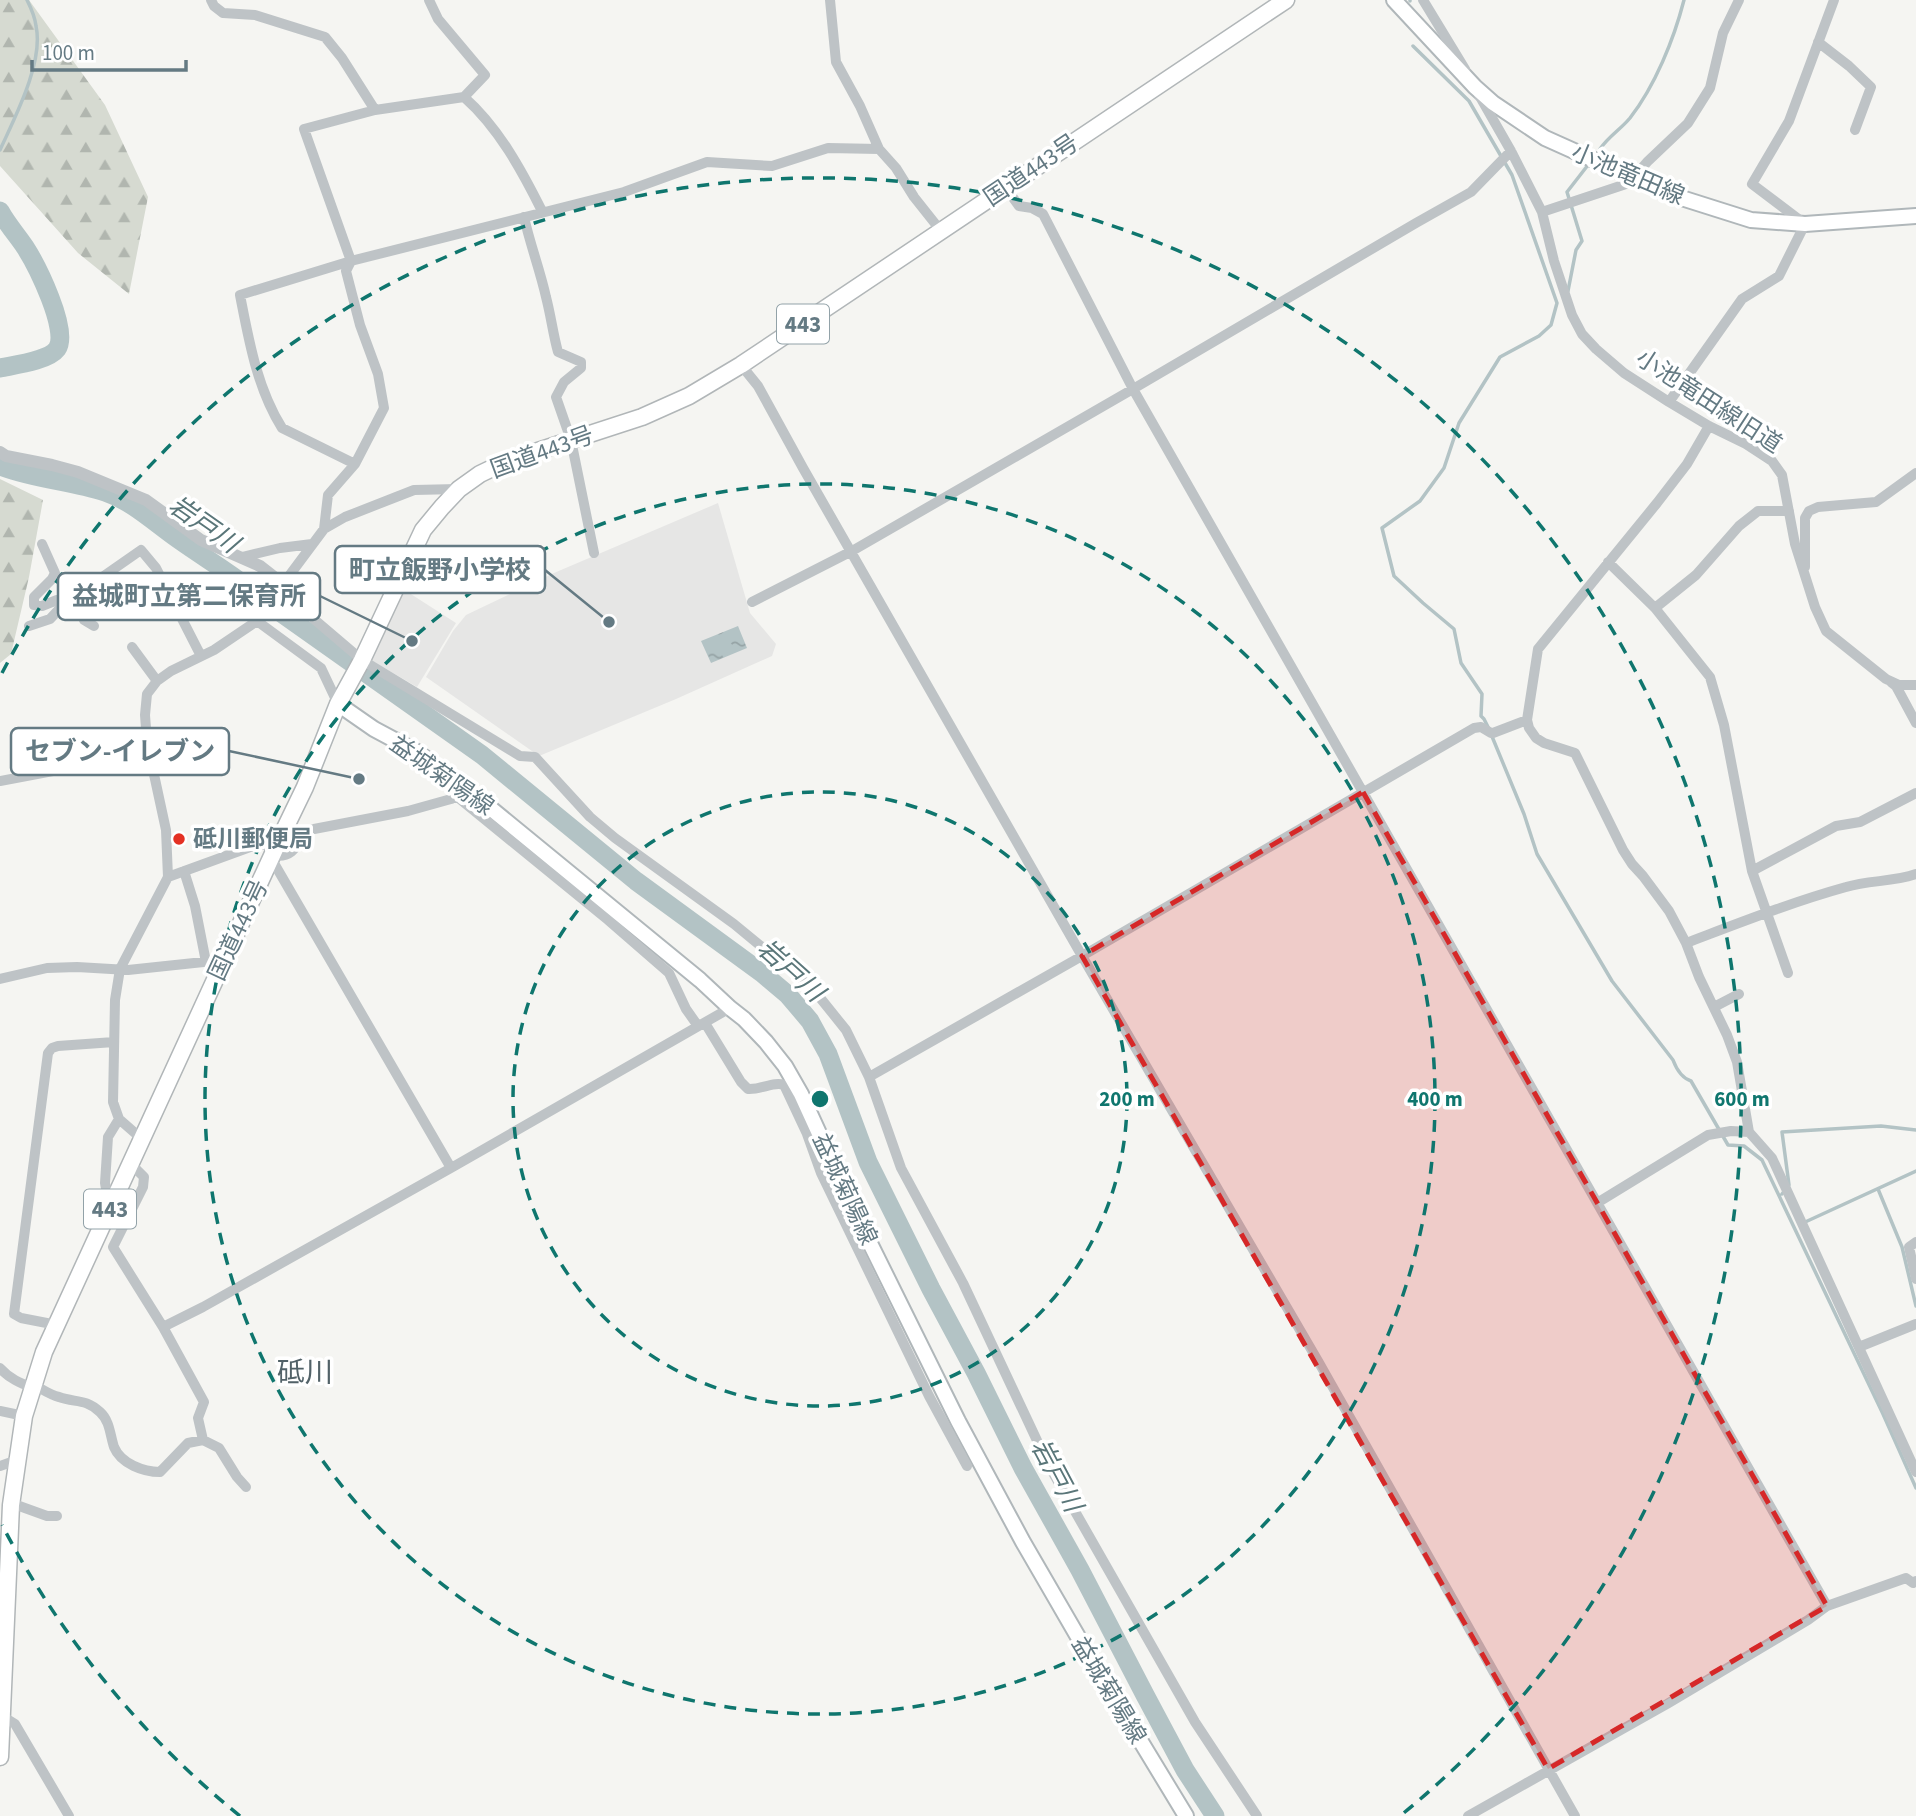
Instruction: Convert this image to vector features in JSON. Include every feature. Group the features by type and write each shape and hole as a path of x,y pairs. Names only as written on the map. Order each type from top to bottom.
{"highway":[{"name":"国道443号","path":"0,1757 3,1609 11,1503 24,1416 44,1352 305,786 341,699 423,530 459,489 480,474 507,461 642,417 689,396 741,365 1286,0"}],"main road":[{"name":"小池竜田線","path":"1394,0 1493,103 1545,138 1672,195 1751,220 1805,224 1916,216"},
{"name":"益城菊陽線","path":"341,699 374,729 417,752 461,792 700,980 744,1019 785,1066 801,1094 860,1223 958,1421 1091,1661 1186,1816"}],"street":[{"path":"211,0 223,13 255,15 325,37 342,58 375,110"},
{"path":"324,529 328,495 355,464 384,408 378,374 360,325 346,271 351,261 304,129 375,110 464,97 485,75 438,19 429,0"},
{"path":"830,0 836,62 879,149 896,168 940,231"},
{"name":"小池竜田線旧道","path":"1423,0 1475,87 1505,157 1542,212 1554,261 1572,315 1582,334 1624,373 1668,402 1772,461 1782,475 1795,544 1815,607 1826,631 1886,679 1899,685 1916,685"},
{"path":"1542,212 1629,183 1688,123 1710,88 1723,33 1739,0"},
{"path":"1668,402 1742,299 1779,276 1805,224 1752,184 1790,121 1834,0"},
{"path":"1818,42 1871,87 1855,130"},
{"path":"464,97 478,109 520,167 542,211"},
{"path":"355,464 282,428 275,417 251,355 240,295 351,261 624,192 707,162 772,166 828,148 879,149"},
{"path":"752,602 852,551 1471,192 1505,157"},
{"path":"1006,188 1019,206 1032,208 1043,215 1133,389 1827,1606"},
{"path":"524,217 547,298 558,352 581,362 581,368 564,382 556,397 571,440 594,553"},
{"path":"741,365 758,386 1082,956 1325,1373 1575,1816"},
{"path":"1709,426 1687,464 1538,649 1527,720 1536,738 1575,753 1623,850 1669,911 1686,943 1737,1062 1749,1132 1772,1158 1916,1472"},
{"path":"0,452 6,456 52,464 112,485 146,500 201,540 260,566 315,620 362,660 520,757 534,757 590,817 615,838 734,924 813,989 846,1030 869,1077 901,1168 963,1283 1048,1464 1195,1722 1257,1816"},
{"path":"1805,578 1805,518 1809,511 1818,506 1876,502 1916,473"},
{"path":"143,1140 119,1119 113,1102 115,1000 120,970 168,877 166,830 147,742 147,694 157,681 171,671 201,656 257,621 324,529 345,517 414,490 459,489"},
{"path":"1656,608 1696,575 1739,526 1758,511 1789,512"},
{"path":"41,544 55,573 34,597 34,605 43,606 57,600 73,598"},
{"path":"242,557 312,544"},
{"path":"29,626 50,620 65,603 141,550 156,568 201,656"},
{"path":"1608,562 1656,608 1710,677 1724,725 1752,871 1787,973"},
{"path":"73,598 84,620 94,625"},
{"path":"257,621 321,668 341,699"},
{"path":"132,647 157,681"},
{"path":"1886,679 1896,685 1916,723"},
{"path":"869,1077 1474,728 1480,727 1493,733 1527,720"},
{"path":"0,781 74,767 147,742"},
{"path":"273,854 281,857 288,855 306,831 408,811 452,799 461,792 669,973 686,1009 701,1024 748,1089 757,1090 783,1084 807,1133 821,1173 929,1396 967,1466"},
{"path":"1752,871 1836,826 1860,822 1916,793"},
{"path":"168,877 256,845 266,845 451,1168"},
{"path":"184,871 195,906 206,962"},
{"path":"1686,943 1814,896 1863,882 1904,878 1916,874"},
{"path":"0,979 47,968 120,970 213,961 223,963"},
{"path":"1714,1007 1739,995"},
{"path":"163,1327 451,1168 730,1008"},
{"path":"57,1325 21,1318 14,1314 48,1053 58,1046 114,1042"},
{"path":"110,1210 105,1183 108,1137 119,1119"},
{"path":"1597,1203 1708,1135 1731,1131 1749,1132"},
{"path":"131,1164 145,1177 143,1187 113,1247 163,1327 204,1402 198,1418 203,1440"},
{"path":"1916,1242 1909,1247 1916,1279"},
{"path":"1859,1348 1916,1324"},
{"path":"0,1368 16,1382 33,1386 59,1398 81,1401 100,1412 106,1420 116,1451 125,1461 151,1472 160,1472 188,1443 203,1440 219,1448 246,1487"},
{"path":"0,1411 24,1416"},
{"path":"0,1466 17,1460"},
{"path":"11,1503 47,1516 57,1516"},
{"path":"1468,1816 1667,1704 1827,1606 1906,1578 1913,1583 1916,1581"},
{"path":"2,1716 16,1724 69,1816"}],"highlighted area":[{"path":"1363,792 1827,1606 1548,1769 1082,956"}],"shaded area":[{"path":"718,503 750,613 776,644 772,656 539,756 426,677 453,631 466,615 554,573"},
{"path":"403,589 456,623 417,687 371,660"}],"green space":[{"path":"0,0 29,0 105,105 148,197 129,294 78,253 0,166"},
{"path":"0,479 43,500 11,654 0,663"}],"water":[{"path":"738,626 747,648 711,663 701,641"}],"waterway":[{"path":"0,150 27,89 36,56 35,23 27,0"},
{"path":"1600,149 1630,118 1648,92 1669,46 1684,0"},
{"path":"1413,46 1469,101 1512,175 1557,303 1551,325 1539,336 1500,357 1459,423 1444,468 1420,501 1382,528 1394,576 1454,629 1461,663 1482,694 1481,716 1488,727"},
{"path":"1568,291 1576,250 1582,241 1567,192 1588,165"},
{"name":"岩戸川","path":"0,211 25,247 43,282 55,313 60,340 57,349 46,357 0,368"},
{"name":"岩戸川","path":"0,466 105,492 134,507 482,755 636,881 788,995 810,1021 828,1054 868,1162 1023,1468 1185,1770 1215,1816"},
{"path":"1491,734 1524,814 1537,854 1612,981 1680,1072 1691,1081 1728,1145 1744,1146 1762,1160 1916,1488"},
{"path":"1782,1194 1789,1185 1782,1132 1881,1126 1916,1130"},
{"path":"1803,1223 1916,1171"},
{"path":"1878,1189 1902,1247 1916,1306"}],"place":[{"name":"町立飯野小学校","path":"609,622"},
{"name":"益城町立第二保育所","path":"412,641"},
{"name":"セブン-イレブン","path":"359,779"},
{"name":"砥川郵便局","path":"179,839"}],"district":[{"name":"砥川","path":"305,1372"}]}
